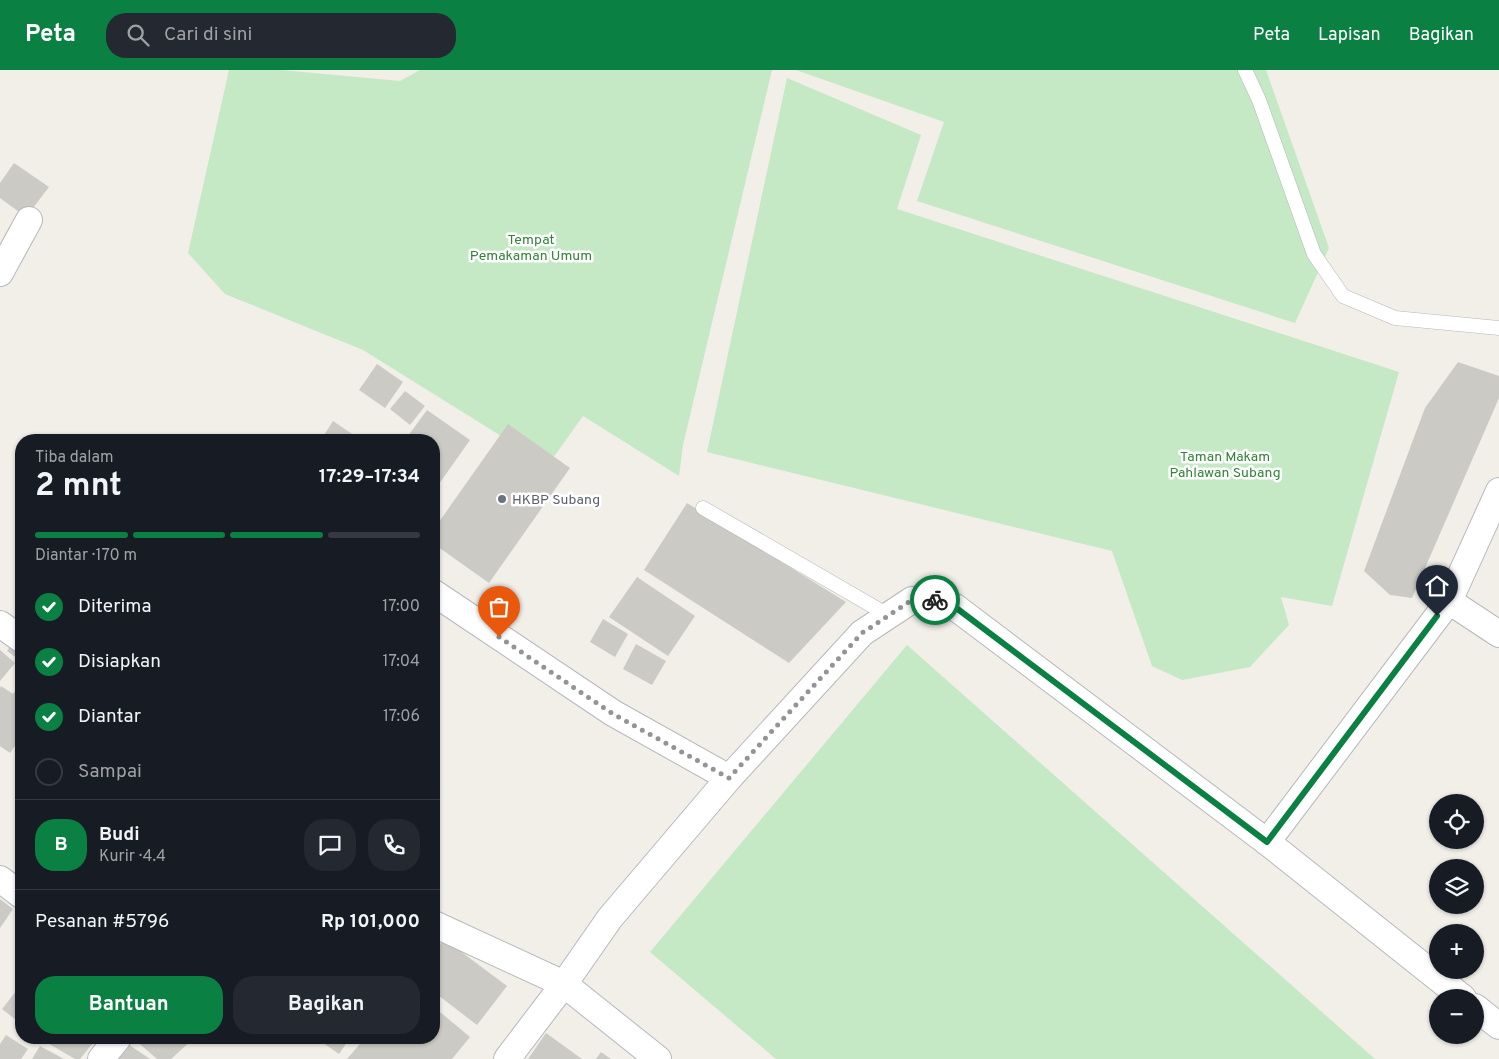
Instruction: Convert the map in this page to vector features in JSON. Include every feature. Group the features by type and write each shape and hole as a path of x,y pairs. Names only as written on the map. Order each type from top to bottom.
{"street":[{"path":"0,273 29,220"},
{"path":"1267,842 1449,601 1499,492"},
{"path":"440,597 613,714 729,778"},
{"path":"507,1059 564,984 610,918 729,778 862,633 912,600 936,600 955,607 1267,842 1452,989"},
{"path":"1449,601 1499,634"},
{"path":"0,624 15,635"},
{"path":"0,879 15,890"},
{"path":"440,927 564,984 658,1059"},
{"path":"1484,1014 1499,1026"},
{"path":"101,1059 113,1044"}],"lane":[{"path":"1245,70 1259,100 1314,254 1343,296 1395,318 1499,328"},
{"path":"703,508 888,615"}],"green space":[{"name":"Tempat Pemakaman Umum","path":"229,70 281,70 400,81 420,70 772,70 683,445 679,476 583,416 548,465 363,350 225,294 188,253"},
{"path":"796,70 1266,70 1329,248 1295,323 917,201 944,122"},
{"name":"Taman Makam Pahlawan Subang","path":"787,78 921,135 897,209 1399,372 1332,606 1281,597 1289,625 1250,667 1182,680 1152,666 1112,551 707,452"},
{"path":"907,645 1375,1059 776,1059 650,952"}],"building":[{"path":"14,163 49,187 26,217 0,198 0,183"},
{"path":"1458,362 1499,376 1499,398 1412,598 1390,595 1364,571 1425,408"},
{"path":"377,364 403,382 385,408 359,390"},
{"path":"405,391 425,406 410,425 390,409"},
{"path":"427,410 470,440 440,482 440,434 409,434"},
{"path":"333,421 352,434 325,434"},
{"name":"HKBP Subang","path":"508,424 570,468 489,583 440,548 440,520"},
{"path":"687,503 846,602 789,663 644,570"},
{"path":"637,577 695,616 668,656 609,617"},
{"path":"603,619 628,634 615,657 590,642"},
{"path":"14,640 15,657 7,651"},
{"path":"636,644 666,661 652,685 623,669"},
{"path":"0,650 15,663 0,681"},
{"path":"1,686 13,694 15,692 15,746 10,753 0,746"},
{"path":"0,899 13,909 0,928"},
{"path":"444,939 507,986 477,1025 440,997 440,945"},
{"path":"15,993 15,1019 2,1009"},
{"path":"440,1012 470,1037 452,1059 347,1059 360,1044 440,1044"},
{"path":"546,1033 582,1059 528,1059"},
{"path":"6,1035 15,1041 15,1044 20,1044 28,1049 21,1059 0,1059 0,1044"},
{"path":"49,1044 92,1044 80,1059 75,1059"},
{"path":"123,1044 128,1044 150,1059 111,1059"},
{"path":"140,1044 187,1044 171,1059 157,1059"},
{"path":"325,1044 346,1044 339,1054"},
{"path":"40,1046 64,1059 32,1059"},
{"path":"601,1052 611,1059 596,1059"}],"way so far":[{"path":"499,637 613,714 729,778 862,633 912,600 935,600"}],"place":[{"name":"HKBP Subang","path":"502,499"}],"route":[{"path":"935,600 955,607 1267,842 1437,616"}]}
